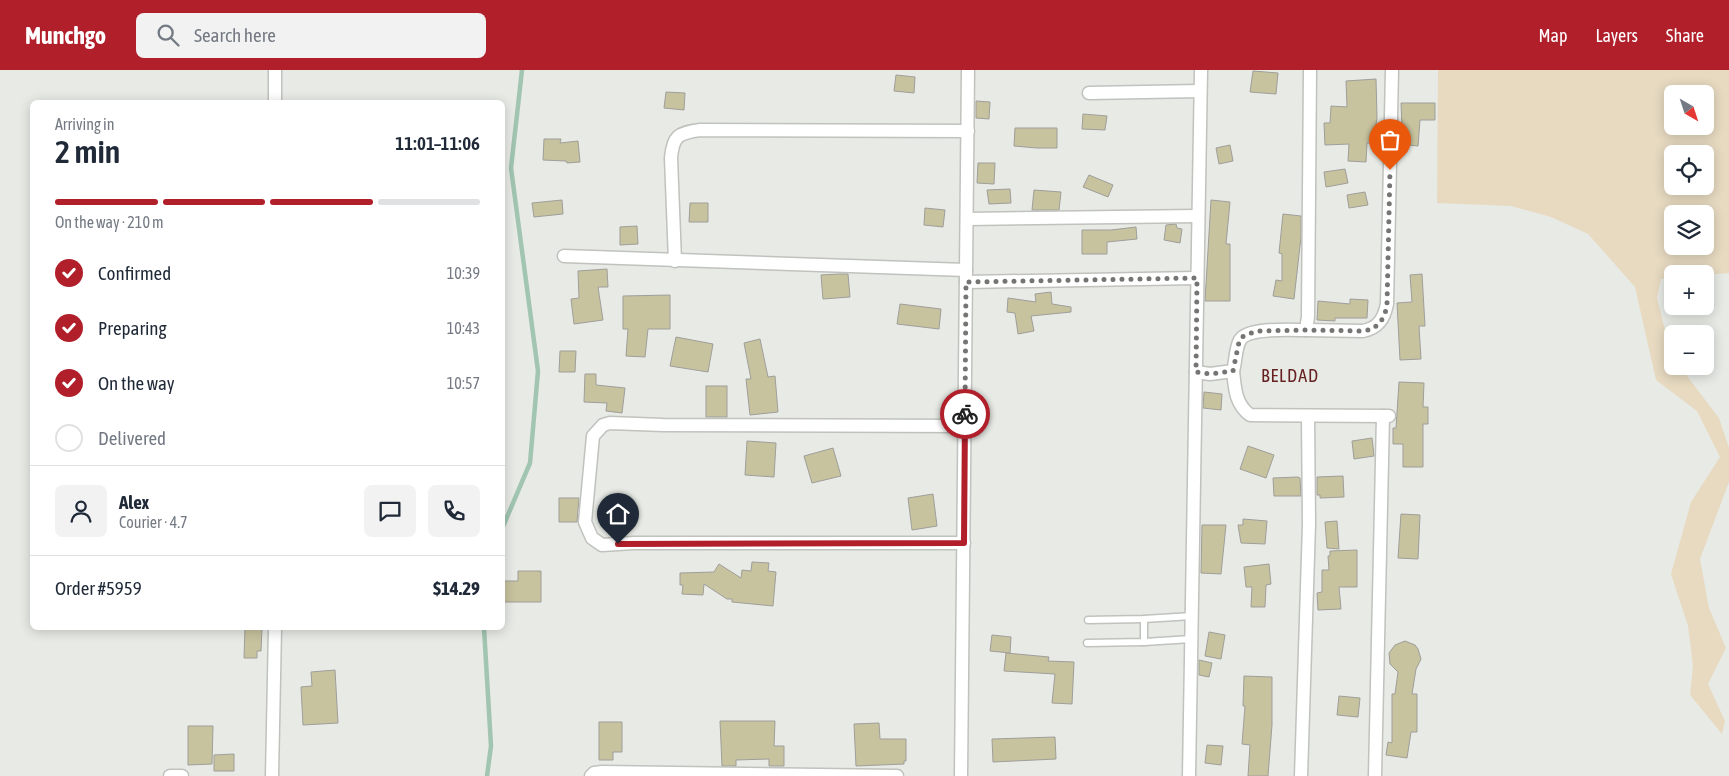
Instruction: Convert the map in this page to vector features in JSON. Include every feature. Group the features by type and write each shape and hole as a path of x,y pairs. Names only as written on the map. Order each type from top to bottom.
{"street":[{"path":"275,70 275,100"},
{"path":"961,776 968,70"},
{"path":"1189,776 1201,70"},
{"path":"1306,330 1308,317 1310,70"},
{"path":"1375,776 1386,416 1250,415 1244,411 1239,403 1233,371 1237,348 1242,337 1258,331 1363,331 1372,329 1380,323 1385,314 1387,304 1392,70"},
{"path":"1090,93 1200,91"},
{"path":"675,261 671,158 672,144 677,136 700,130 968,131"},
{"path":"967,219 1198,216"},
{"path":"564,256 966,276 1197,278"},
{"path":"1196,372 1210,374 1233,371"},
{"path":"1301,776 1308,524 1308,416"},
{"path":"964,543 634,543 602,545 592,538 585,522 593,436 603,425 610,423 663,425 965,426"},
{"path":"272,776 275,630"},
{"path":"591,776 594,772 602,772 897,776"},
{"path":"170,776 182,776"}],"lane":[{"path":"1088,620 1192,616"},
{"path":"1144,619 1144,642"},
{"path":"1087,643 1192,640"}],"shaded area":[{"path":"1438,70 1729,70 1729,273 1714,274 1714,265 1664,265 1664,279 1661,279 1657,298 1664,326 1664,375 1686,375 1719,418 1729,448 1729,482 1700,559 1709,608 1726,648 1708,684 1725,721 1722,734 1690,695 1693,666 1688,626 1671,574 1691,502 1720,457 1697,411 1656,380 1635,287 1588,234 1551,217 1511,206 1437,203"}],"building":[{"path":"1253,71 1278,73 1276,94 1250,92"},
{"path":"896,75 915,77 914,93 894,91"},
{"path":"1376,79 1377,117 1374,143 1367,143 1366,162 1348,161 1349,144 1325,145 1324,123 1330,123 1331,106 1347,107 1346,81"},
{"path":"666,92 685,93 684,110 664,108"},
{"path":"976,101 990,102 989,119 976,118"},
{"path":"1401,103 1435,103 1435,120 1420,120 1418,146 1399,144 1400,128 1402,128"},
{"path":"1083,114 1107,116 1105,130 1082,129"},
{"path":"1015,128 1057,128 1057,148 1014,146"},
{"path":"544,139 561,139 560,143 578,141 580,162 567,163 566,161 543,160"},
{"path":"1230,145 1233,161 1219,164 1216,148"},
{"path":"978,163 995,163 994,184 977,183"},
{"path":"1345,169 1348,183 1326,187 1324,172"},
{"path":"1089,175 1113,185 1108,197 1083,187"},
{"path":"1010,189 1011,203 989,204 987,190"},
{"path":"1034,190 1061,192 1059,210 1032,210"},
{"path":"1365,192 1368,205 1349,208 1347,195"},
{"path":"562,200 563,214 534,217 532,203"},
{"path":"1211,200 1230,202 1226,244 1230,244 1230,301 1205,301"},
{"path":"690,203 708,203 708,222 689,222"},
{"path":"925,208 945,210 943,227 924,225"},
{"path":"1283,214 1301,216 1301,237 1294,299 1273,296 1276,280 1282,281 1282,254 1279,253"},
{"path":"1176,224 1177,228 1182,229 1180,243 1164,240 1166,225"},
{"path":"637,226 638,244 620,245 620,227"},
{"path":"1136,227 1137,239 1107,242 1107,254 1082,254 1082,230 1111,230"},
{"path":"607,269 608,287 598,287 603,320 574,324 571,299 579,298 578,271"},
{"path":"848,274 850,297 823,299 821,275"},
{"path":"1422,274 1425,326 1419,326 1421,359 1400,360 1397,303 1412,302 1410,275"},
{"path":"1051,292 1052,304 1071,307 1071,312 1031,316 1034,331 1018,334 1015,313 1007,312 1008,298 1036,302 1035,294"},
{"path":"670,295 670,329 648,329 645,357 626,356 628,329 623,329 623,296"},
{"path":"1350,299 1368,300 1367,318 1335,318 1335,321 1317,320 1318,301 1350,304"},
{"path":"900,304 941,309 939,329 897,324"},
{"path":"676,337 713,344 708,372 670,366"},
{"path":"760,339 768,377 775,376 778,412 750,415 746,379 751,379 744,343"},
{"path":"560,351 576,351 575,372 559,372"},
{"path":"585,374 596,374 596,385 625,388 622,413 606,411 607,403 584,402"},
{"path":"1399,382 1424,383 1423,407 1428,407 1428,424 1423,424 1423,467 1403,467 1403,444 1393,444 1393,428 1396,428"},
{"path":"706,386 727,386 727,417 706,417"},
{"path":"1204,392 1222,394 1221,410 1203,408"},
{"path":"1372,438 1374,456 1354,459 1352,441"},
{"path":"747,441 776,443 774,477 745,475"},
{"path":"1248,446 1274,455 1266,478 1240,469"},
{"path":"833,448 841,476 812,483 804,456"},
{"path":"1343,476 1344,497 1320,498 1320,495 1317,495 1317,477"},
{"path":"1273,478 1300,478 1301,496 1274,496"},
{"path":"933,494 937,526 912,530 908,498"},
{"path":"559,498 579,498 577,522 559,522"},
{"path":"1401,514 1420,515 1418,559 1398,558"},
{"path":"1243,519 1267,521 1265,544 1241,543 1238,525 1243,525"},
{"path":"1337,521 1339,549 1327,548 1325,522"},
{"path":"1202,525 1226,525 1221,574 1201,573"},
{"path":"1357,550 1357,587 1339,587 1341,609 1318,610 1317,593 1322,592 1322,570 1329,570 1328,556 1330,556 1330,551"},
{"path":"752,562 769,563 768,571 776,572 773,606 732,602 732,599 727,599 704,584 703,595 682,594 683,585 680,585 680,573 714,572 719,564 741,578 742,570 751,571"},
{"path":"1269,564 1271,584 1266,585 1265,607 1251,607 1252,587 1246,587 1244,567"},
{"path":"518,571 541,571 541,602 505,602 505,581 518,581"},
{"path":"245,630 262,630 261,651 257,651 257,658 244,658"},
{"path":"1209,632 1225,635 1221,659 1205,656"},
{"path":"992,635 1011,637 1010,653 990,651"},
{"path":"1405,641 1415,645 1421,659 1416,669 1412,694 1417,694 1417,732 1411,732 1407,758 1386,755 1388,742 1392,743 1392,694 1395,694 1398,672 1390,664 1389,653 1395,645"},
{"path":"1006,653 1049,657 1048,661 1074,662 1072,704 1052,703 1055,674 1004,671"},
{"path":"1199,660 1212,663 1209,677 1199,675"},
{"path":"335,670 338,723 303,725 301,687 312,686 311,672"},
{"path":"1244,676 1272,677 1272,725 1268,776 1248,776 1250,745 1242,744 1245,706 1243,706"},
{"path":"1339,696 1360,698 1358,717 1337,715"},
{"path":"720,721 775,721 774,746 784,746 784,766 769,766 769,759 736,760 736,766 722,766"},
{"path":"599,722 622,722 622,752 613,752 613,760 599,760"},
{"path":"879,723 880,739 906,739 906,761 904,761 904,764 856,766 854,724"},
{"path":"188,726 213,726 212,764 188,765"},
{"path":"1055,737 1056,759 993,762 992,739"},
{"path":"1207,745 1223,746 1221,765 1205,763"},
{"path":"234,754 234,771 214,771 214,755"}],"waterway":[{"path":"505,522 530,463 538,371 511,168 522,70"},
{"path":"484,630 491,746 487,776"}],"way so far":[{"path":"965,414 966,282 1197,278 1196,372 1210,374 1233,371 1237,348 1242,337 1258,331 1327,330 1350,332 1372,329 1380,323 1385,314 1387,304 1390,170"}],"district":[{"name":"BELDAD","path":"1290,375"}],"route":[{"path":"618,544 964,543 965,414"}]}
